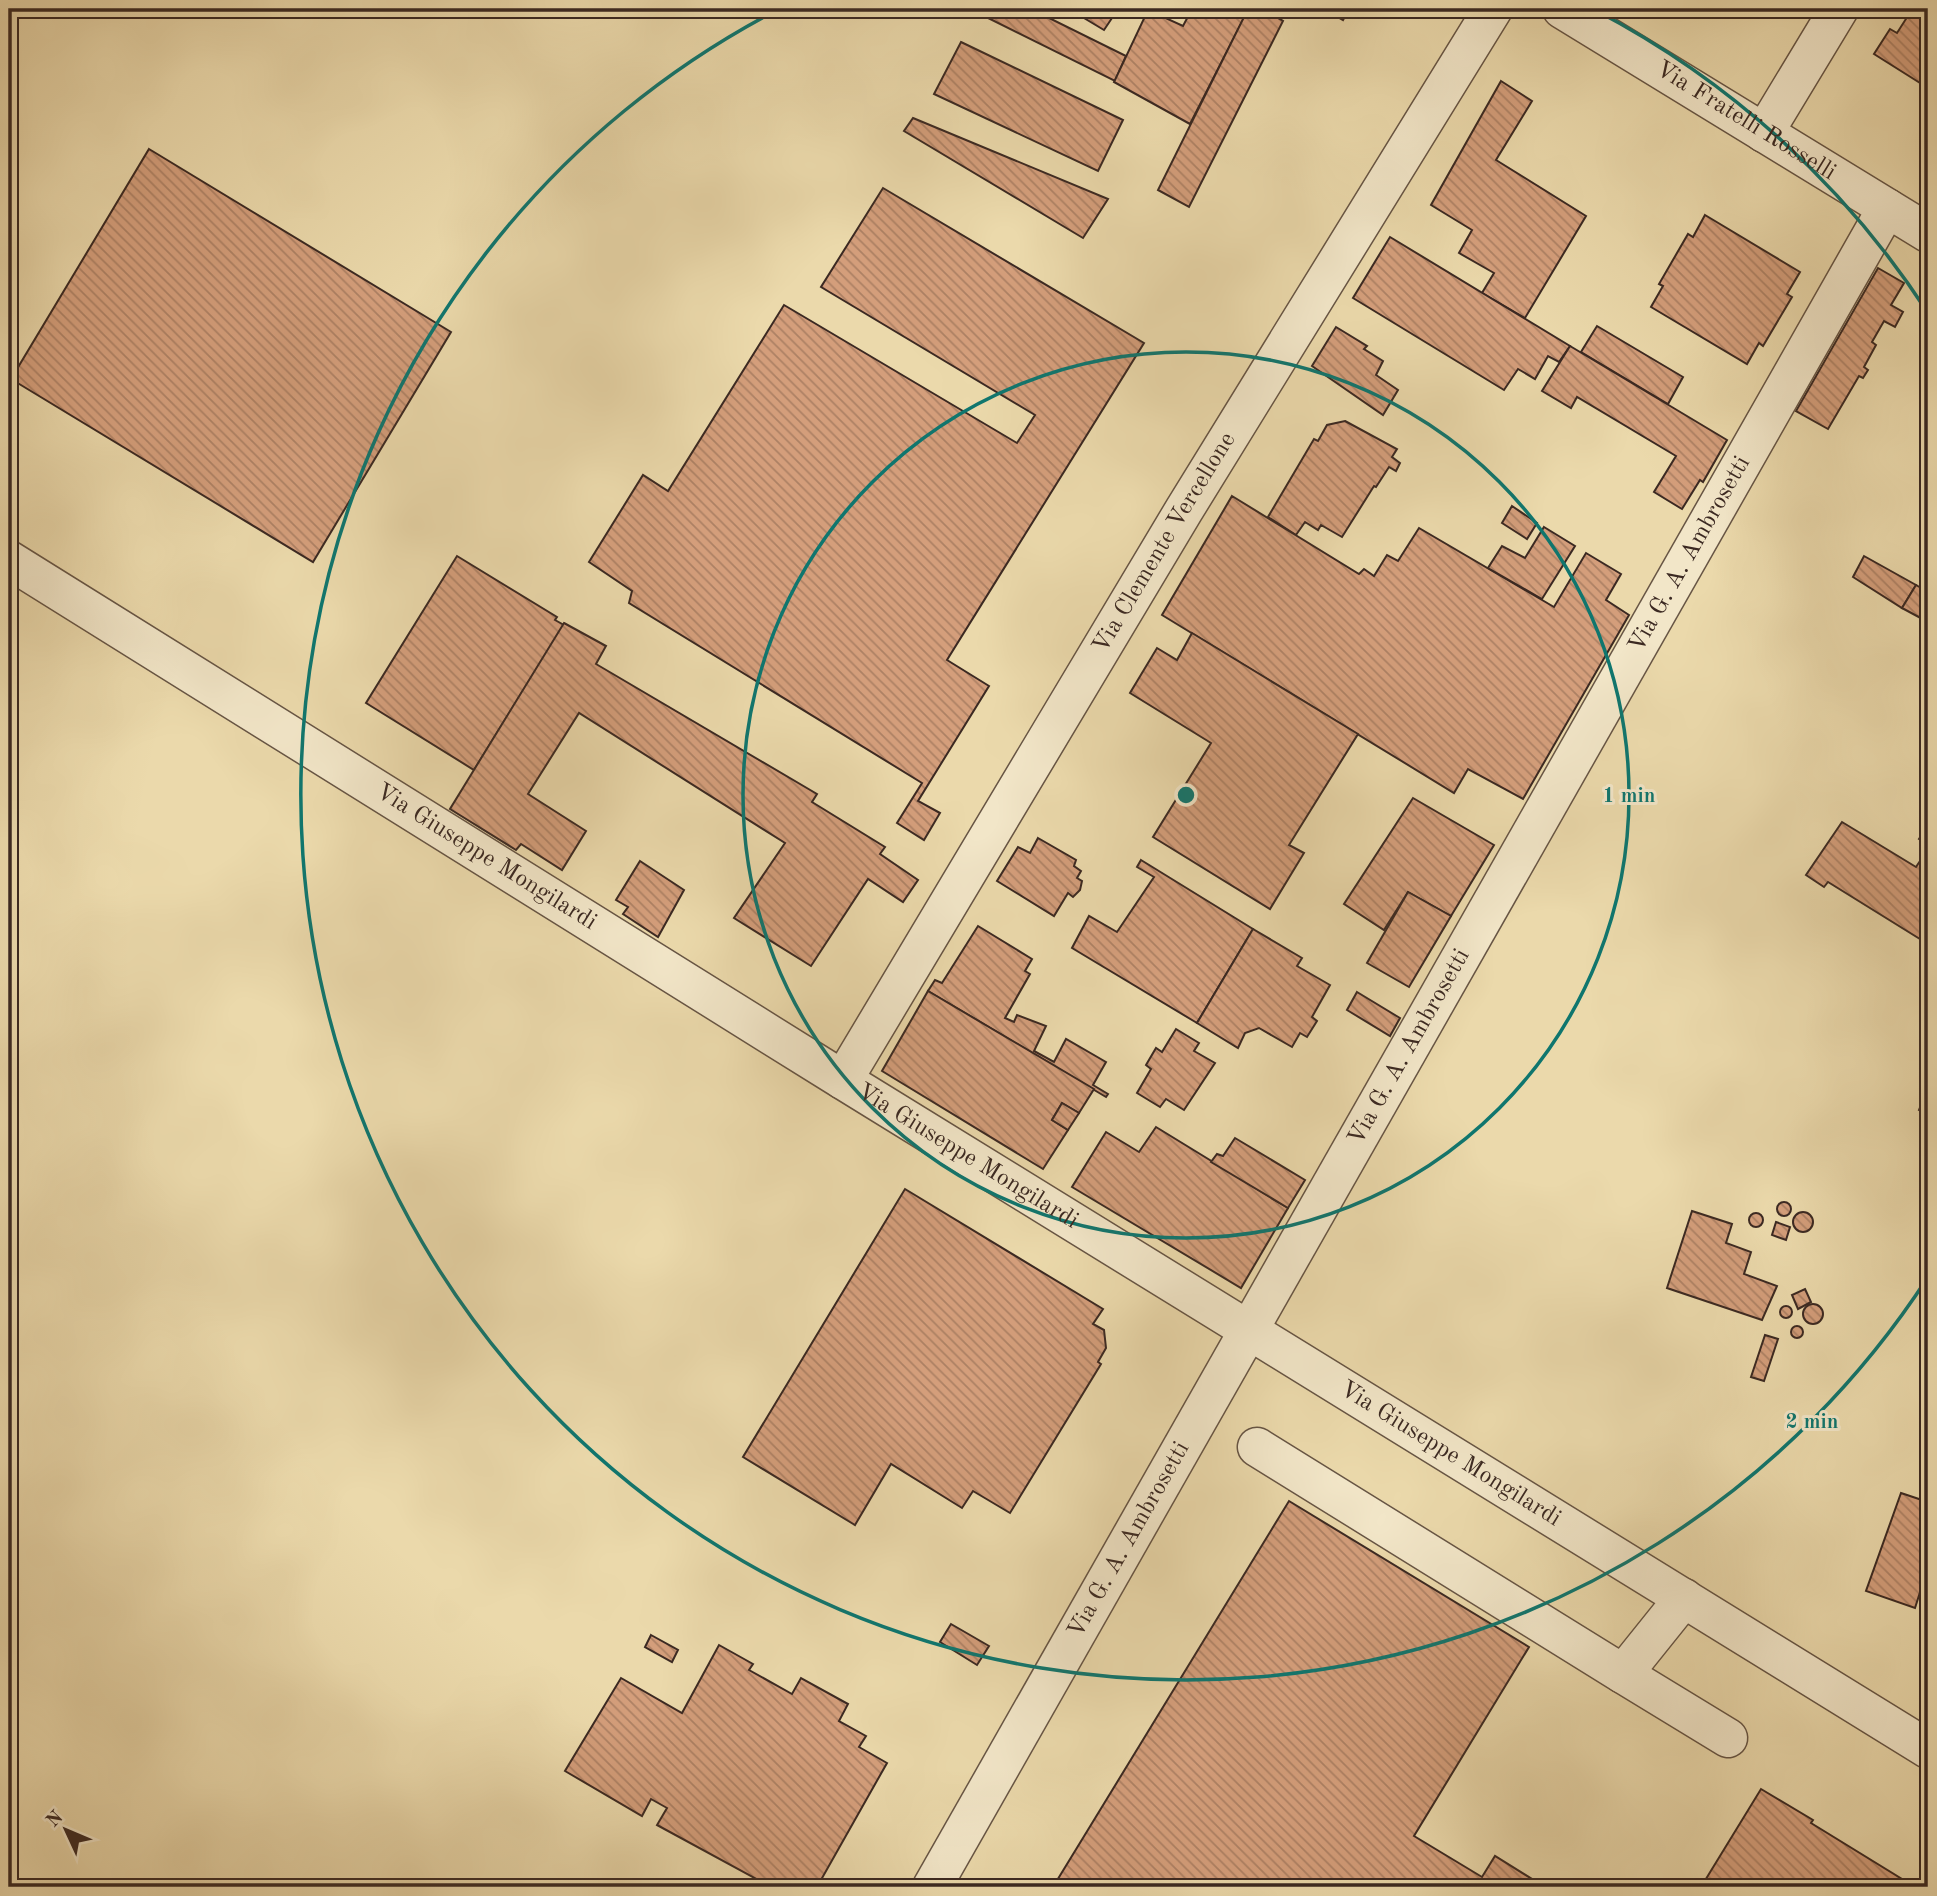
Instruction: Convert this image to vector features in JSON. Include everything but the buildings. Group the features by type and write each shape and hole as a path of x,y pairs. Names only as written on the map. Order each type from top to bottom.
{"street":[{"name":"Via Clemente Vercellone","path":"843,1080 1184,510 1493,9"},
{"name":"Via Fratelli Rosselli","path":"1562,9 1928,233"},
{"path":"1764,133 1839,9"},
{"name":"Via G. A. Ambrosetti","path":"932,1887 1887,208"},
{"name":"Via Giuseppe Mongilardi","path":"9,560 843,1080 1251,1329 1928,1749"},
{"path":"1257,1447 1728,1738"},
{"path":"1623,1674 1684,1598"}]}
